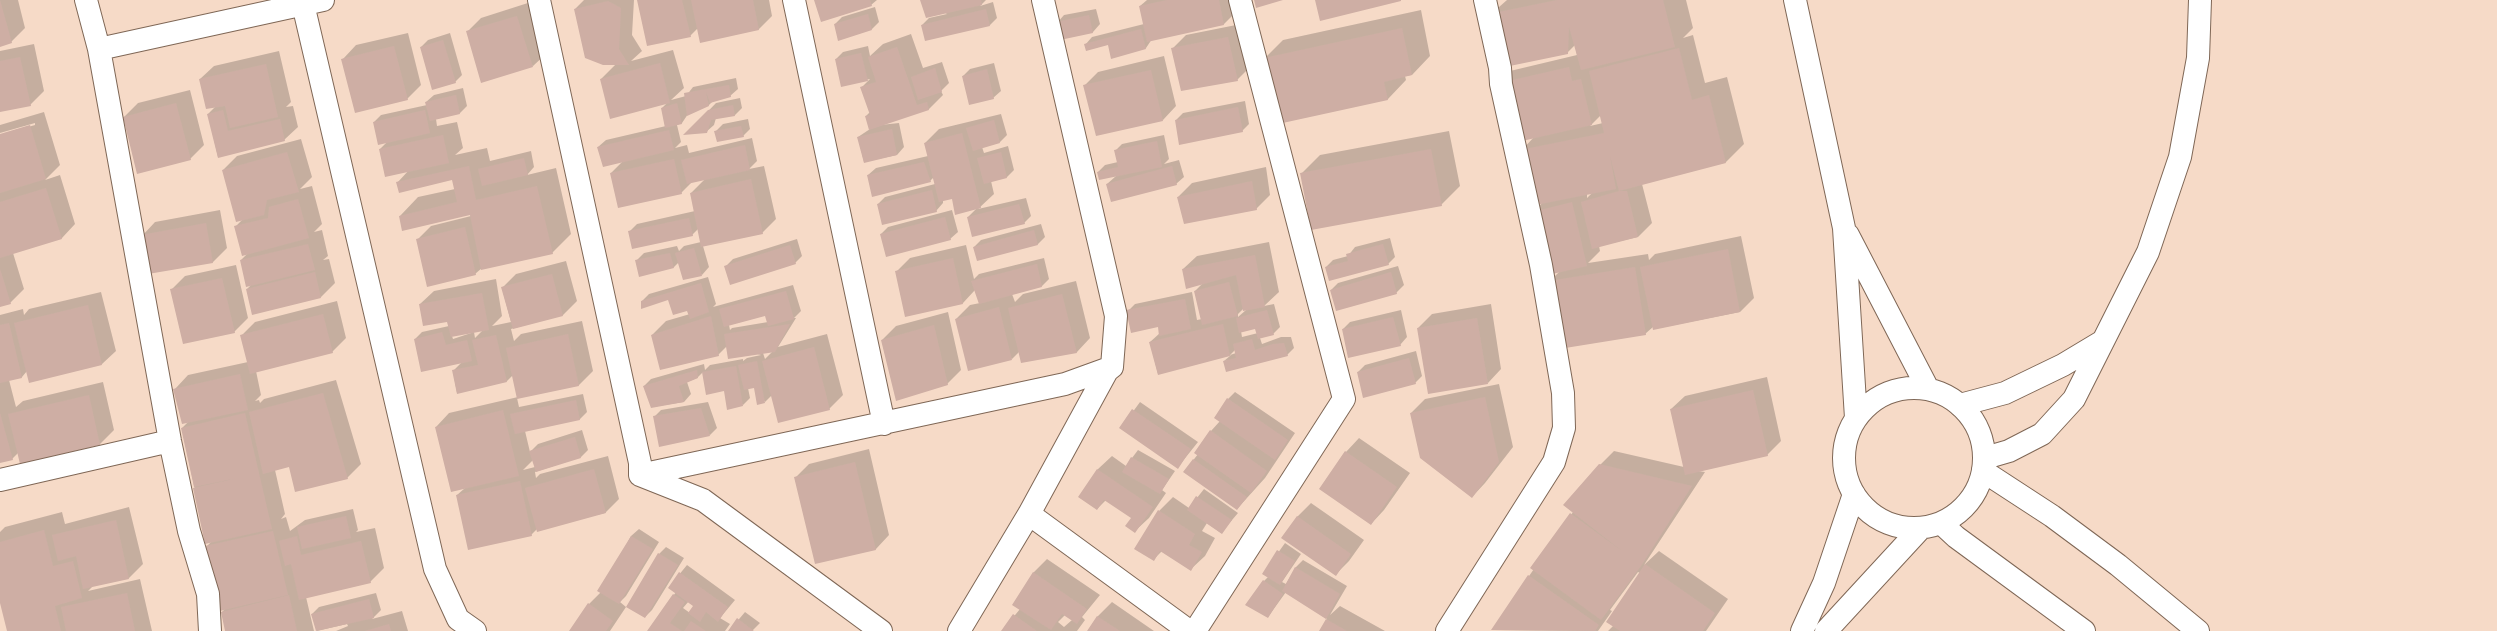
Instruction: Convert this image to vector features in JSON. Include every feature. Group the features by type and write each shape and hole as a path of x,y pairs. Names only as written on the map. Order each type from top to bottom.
{"street":[{"path":"86,0 99,49 170,441 189,531 208,594 210,631"},
{"path":"539,0 638,455 640,475"},
{"path":"794,0 884,424"},
{"path":"959,631 1029,514 1107,371 1112,367 1116,316 1043,0"},
{"path":"1195,631 1344,399 1240,0"},
{"path":"1447,631 1554,462 1564,428 1563,393 1541,265 1501,84 1500,68 1485,0"},
{"path":"1795,0 1844,228 1856,418"},
{"path":"1984,465 2042,434 2074,400 2102,341 2148,252 2180,157 2198,58 2200,0"},
{"path":"99,49 313,2 435,569 458,619 475,631"},
{"path":"1844,228 1928,389"},
{"path":"1960,405 2005,393 2064,365 2102,341"},
{"path":"640,475 884,424 1065,384 1112,367"},
{"path":"1907,388 1928,389 1944,395 1960,405 1973,420 1982,438 1984,465 1972,498 1959,514 1942,524 1920,529 1900,528 1882,521 1866,510 1854,494 1846,476 1844,456 1847,436 1856,418 1870,403 1887,393 1907,388"},
{"path":"0,480 170,441"},
{"path":"1984,465 2118,565 2198,631"},
{"path":"640,475 703,500 881,631"},
{"path":"1802,631 1824,583 1854,494"},
{"path":"1029,514 1189,631"},
{"path":"1942,524 1956,537 2084,631"},
{"path":"1826,631 1920,529"}],"building":[{"path":"0,0 12,43 0,47"},
{"path":"637,0 682,0 691,37 647,46"},
{"path":"691,0 753,0 759,30 700,43"},
{"path":"814,0 870,0 872,6 821,22"},
{"path":"920,0 981,0 982,5 926,18"},
{"path":"1167,0 1219,0 1224,25 1147,42 1139,6"},
{"path":"1254,0 1283,0 1256,8"},
{"path":"1315,0 1401,0 1401,1 1320,21"},
{"path":"1557,0 1663,0 1675,47 1581,70 1569,27 1568,54 1500,68 1489,14"},
{"path":"608,1 621,8 619,49 629,65 603,65 585,58 574,9"},
{"path":"986,9 990,26 925,41 921,25"},
{"path":"868,14 872,30 838,41 834,24"},
{"path":"1089,15 1093,33 1060,40 1056,22"},
{"path":"517,16 533,67 481,83 466,31"},
{"path":"1402,28 1412,75 1384,82 1388,100 1278,124 1264,58"},
{"path":"1141,29 1146,49 1111,59 1108,45 1086,51 1084,44"},
{"path":"1228,37 1238,81 1181,91 1171,48"},
{"path":"443,40 456,83 432,90 420,47"},
{"path":"394,46 408,100 355,113 341,59"},
{"path":"897,47 917,105 927,102 929,110 869,130 865,116 870,115 860,87 876,82 868,57"},
{"path":"1679,48 1692,100 1709,95 1726,163 1619,191 1610,156 1616,189 1531,206 1520,150 1604,133 1589,71"},
{"path":"861,53 868,81 841,87 835,59"},
{"path":"20,57 31,106 0,112 0,61"},
{"path":"660,63 670,103 610,119 600,79"},
{"path":"266,64 278,117 230,128 225,106 206,109 199,79"},
{"path":"1569,67 1572,81 1581,79 1592,125 1509,144 1495,84"},
{"path":"935,68 942,92 918,100 911,77"},
{"path":"987,69 994,99 969,105 962,76"},
{"path":"1151,70 1163,121 1096,136 1083,85"},
{"path":"729,85 731,97 710,103 706,92 709,106 687,116 684,93"},
{"path":"456,95 460,114 430,121 425,102"},
{"path":"176,103 191,160 137,174 123,117"},
{"path":"677,103 682,124 665,128 661,108"},
{"path":"733,105 735,116 711,120 707,133 683,135 708,110"},
{"path":"1238,107 1243,132 1179,145 1175,120"},
{"path":"223,110 228,131 280,119 285,141 218,158 207,114"},
{"path":"425,110 430,133 378,145 373,122"},
{"path":"994,120 1000,143 973,151 966,128"},
{"path":"30,125 46,179 0,193 0,134"},
{"path":"741,126 744,137 717,142 714,131"},
{"path":"892,129 897,155 864,163 857,137"},
{"path":"669,130 674,150 603,167 597,147"},
{"path":"962,133 981,208 955,215 952,199 939,202 924,143"},
{"path":"443,135 449,163 385,177 379,149"},
{"path":"1157,141 1162,167 1099,180 1097,172 1118,167 1114,150"},
{"path":"745,145 750,170 687,184 681,160"},
{"path":"1431,149 1442,206 1311,230 1300,173"},
{"path":"287,152 299,192 267,200 264,215 236,222 222,170"},
{"path":"1001,152 1007,178 984,184 977,158"},
{"path":"524,158 528,175 482,186 478,169"},
{"path":"674,159 682,194 618,208 610,173"},
{"path":"924,162 931,182 872,197 867,175"},
{"path":"469,166 476,200 537,186 553,254 481,270 470,215 402,231 399,216 457,202 452,180 399,193 396,182"},
{"path":"1172,166 1177,185 1111,202 1106,184"},
{"path":"751,179 763,234 701,247 690,193"},
{"path":"1252,181 1257,210 1184,224 1177,197"},
{"path":"46,188 62,239 0,258 0,202"},
{"path":"932,190 937,212 882,225 877,204"},
{"path":"1619,191 1627,191 1638,237 1592,249 1581,202"},
{"path":"298,199 309,238 242,256 234,226 268,218 269,207"},
{"path":"1572,202 1587,266 1548,275 1532,212"},
{"path":"1019,204 1025,224 972,237 967,217"},
{"path":"945,217 951,240 886,257 880,234"},
{"path":"689,218 693,236 632,249 628,231"},
{"path":"206,223 213,263 148,274 141,235"},
{"path":"465,227 476,275 427,287 416,239"},
{"path":"1034,230 1038,245 977,261 973,247"},
{"path":"308,244 315,270 246,287 240,260"},
{"path":"1383,244 1389,265 1329,281 1325,267 1348,261 1346,254"},
{"path":"790,245 796,264 730,285 724,266"},
{"path":"694,248 702,276 683,280 675,253"},
{"path":"1728,249 1740,312 1653,330 1640,267"},
{"path":"670,253 674,268 639,277 635,260"},
{"path":"1255,255 1265,307 1243,311 1236,275 1186,289 1182,269"},
{"path":"953,258 963,304 905,317 895,271"},
{"path":"1037,264 1042,287 979,304 971,281"},
{"path":"1635,267 1646,335 1559,349 1549,281"},
{"path":"0,269 11,304 0,307"},
{"path":"315,272 321,298 252,315 246,289"},
{"path":"1391,272 1397,294 1336,311 1330,290"},
{"path":"552,274 563,316 513,329 501,287"},
{"path":"222,278 235,333 183,344 170,289"},
{"path":"1229,282 1238,316 1202,325 1194,291"},
{"path":"701,283 709,312 690,319 687,311 673,315 668,300 641,309 641,301"},
{"path":"786,291 794,319 768,326 765,316 724,327 719,309"},
{"path":"482,293 489,330 451,337 447,322 423,326 419,304"},
{"path":"1062,294 1077,353 1021,363 1008,308"},
{"path":"1185,299 1191,329 1159,336 1158,327 1131,333 1126,310"},
{"path":"88,305 102,365 29,383 14,323"},
{"path":"999,307 1012,360 968,371 955,319"},
{"path":"1267,310 1274,335 1258,339 1255,329 1239,333 1236,318"},
{"path":"323,314 333,353 250,374 240,335"},
{"path":"711,316 719,356 660,370 651,335"},
{"path":"1393,317 1401,346 1348,358 1342,329"},
{"path":"1477,318 1488,384 1428,394 1417,328"},
{"path":"9,323 22,378 0,383 0,325"},
{"path":"790,324 775,352 728,359 724,334"},
{"path":"1223,324 1230,356 1158,375 1149,342"},
{"path":"934,325 948,385 896,401 881,340"},
{"path":"442,332 446,345 467,340 472,361 421,372 414,339"},
{"path":"568,334 579,386 517,399 506,348"},
{"path":"496,335 507,382 457,394 452,370 478,365 472,340"},
{"path":"1252,339 1255,350 1273,344 1284,343 1288,356 1226,372 1223,361 1236,358 1233,344"},
{"path":"814,347 830,410 778,423 762,361"},
{"path":"1409,358 1416,384 1363,398 1357,372"},
{"path":"757,361 765,403 757,405 754,388 744,390 738,365"},
{"path":"736,366 743,406 727,410 724,391 706,395 702,372"},
{"path":"697,370 698,378 679,386 684,402 651,408 643,386"},
{"path":"240,374 248,410 182,424 173,389"},
{"path":"1753,390 1768,456 1685,475 1670,409"},
{"path":"323,393 348,479 295,492 289,467 263,474 249,412"},
{"path":"89,395 100,445 20,464 8,414"},
{"path":"1485,397 1499,462 1472,498 1420,458 1410,413"},
{"path":"1227,398 1288,440 1275,460 1214,418"},
{"path":"576,400 580,420 515,434 510,414"},
{"path":"701,408 710,436 659,447 653,416"},
{"path":"1132,409 1191,449 1178,469 1119,428"},
{"path":"503,410 519,476 451,492 435,427"},
{"path":"0,413 13,460 0,463"},
{"path":"245,413 272,529 205,544 193,488 238,478 194,487 181,428"},
{"path":"1210,430 1267,471 1251,493 1194,453"},
{"path":"575,437 581,458 536,472 529,451"},
{"path":"1345,451 1397,487 1371,525 1319,489"},
{"path":"1131,457 1169,479 1160,494 1122,472"},
{"path":"1193,459 1247,497 1237,510 1183,472"},
{"path":"855,462 876,550 815,564 794,477"},
{"path":"1599,464 1692,486 1641,566 1601,620 1530,568 1570,513 1622,551 1563,505"},
{"path":"594,469 606,513 537,532 525,488"},
{"path":"1097,469 1153,507 1135,533 1125,526 1131,518 1104,500 1097,510 1078,497"},
{"path":"520,481 532,536 468,550 456,495"},
{"path":"1196,496 1232,520 1222,534 1187,510"},
{"path":"1158,510 1195,534 1189,545 1202,552 1191,571 1160,551 1154,561 1134,549"},
{"path":"346,516 351,538 302,549 297,527"},
{"path":"1297,516 1351,554 1336,576 1281,538"},
{"path":"116,520 129,579 83,589 76,556 58,561 52,535"},
{"path":"44,530 53,566 73,561 82,598 55,606 61,631 7,631 0,603 0,542"},
{"path":"273,531 288,595 220,611 205,546"},
{"path":"297,536 301,555 361,541 371,583 299,600 291,564 285,566 279,541"},
{"path":"631,536 653,549 619,604 597,591"},
{"path":"1277,550 1295,561 1280,585 1262,574"},
{"path":"658,553 678,565 645,618 626,607"},
{"path":"1645,564 1715,613 1703,631 1620,631 1606,622"},
{"path":"1295,567 1340,594 1326,619 1282,591"},
{"path":"679,572 728,607 718,622 706,612 700,622 688,613 693,606 668,588"},
{"path":"1033,572 1087,609 1077,624 1062,614 1051,630 1012,605"},
{"path":"1528,575 1599,625 1595,631 1491,630"},
{"path":"1263,580 1283,594 1268,618 1245,605"},
{"path":"127,593 135,631 66,631 61,607"},
{"path":"673,594 685,602 670,623 682,631 647,631"},
{"path":"289,595 297,631 225,631 221,612"},
{"path":"369,599 374,618 316,631 311,614"},
{"path":"588,603 613,621 606,631 569,631"},
{"path":"1013,614 1037,631 1001,631"},
{"path":"1097,616 1120,631 1087,631"},
{"path":"737,618 754,631 728,631"},
{"path":"1326,619 1347,631 1319,631"},
{"path":"691,621 706,631 684,631"},
{"path":"389,624 391,631 365,631"}]}
